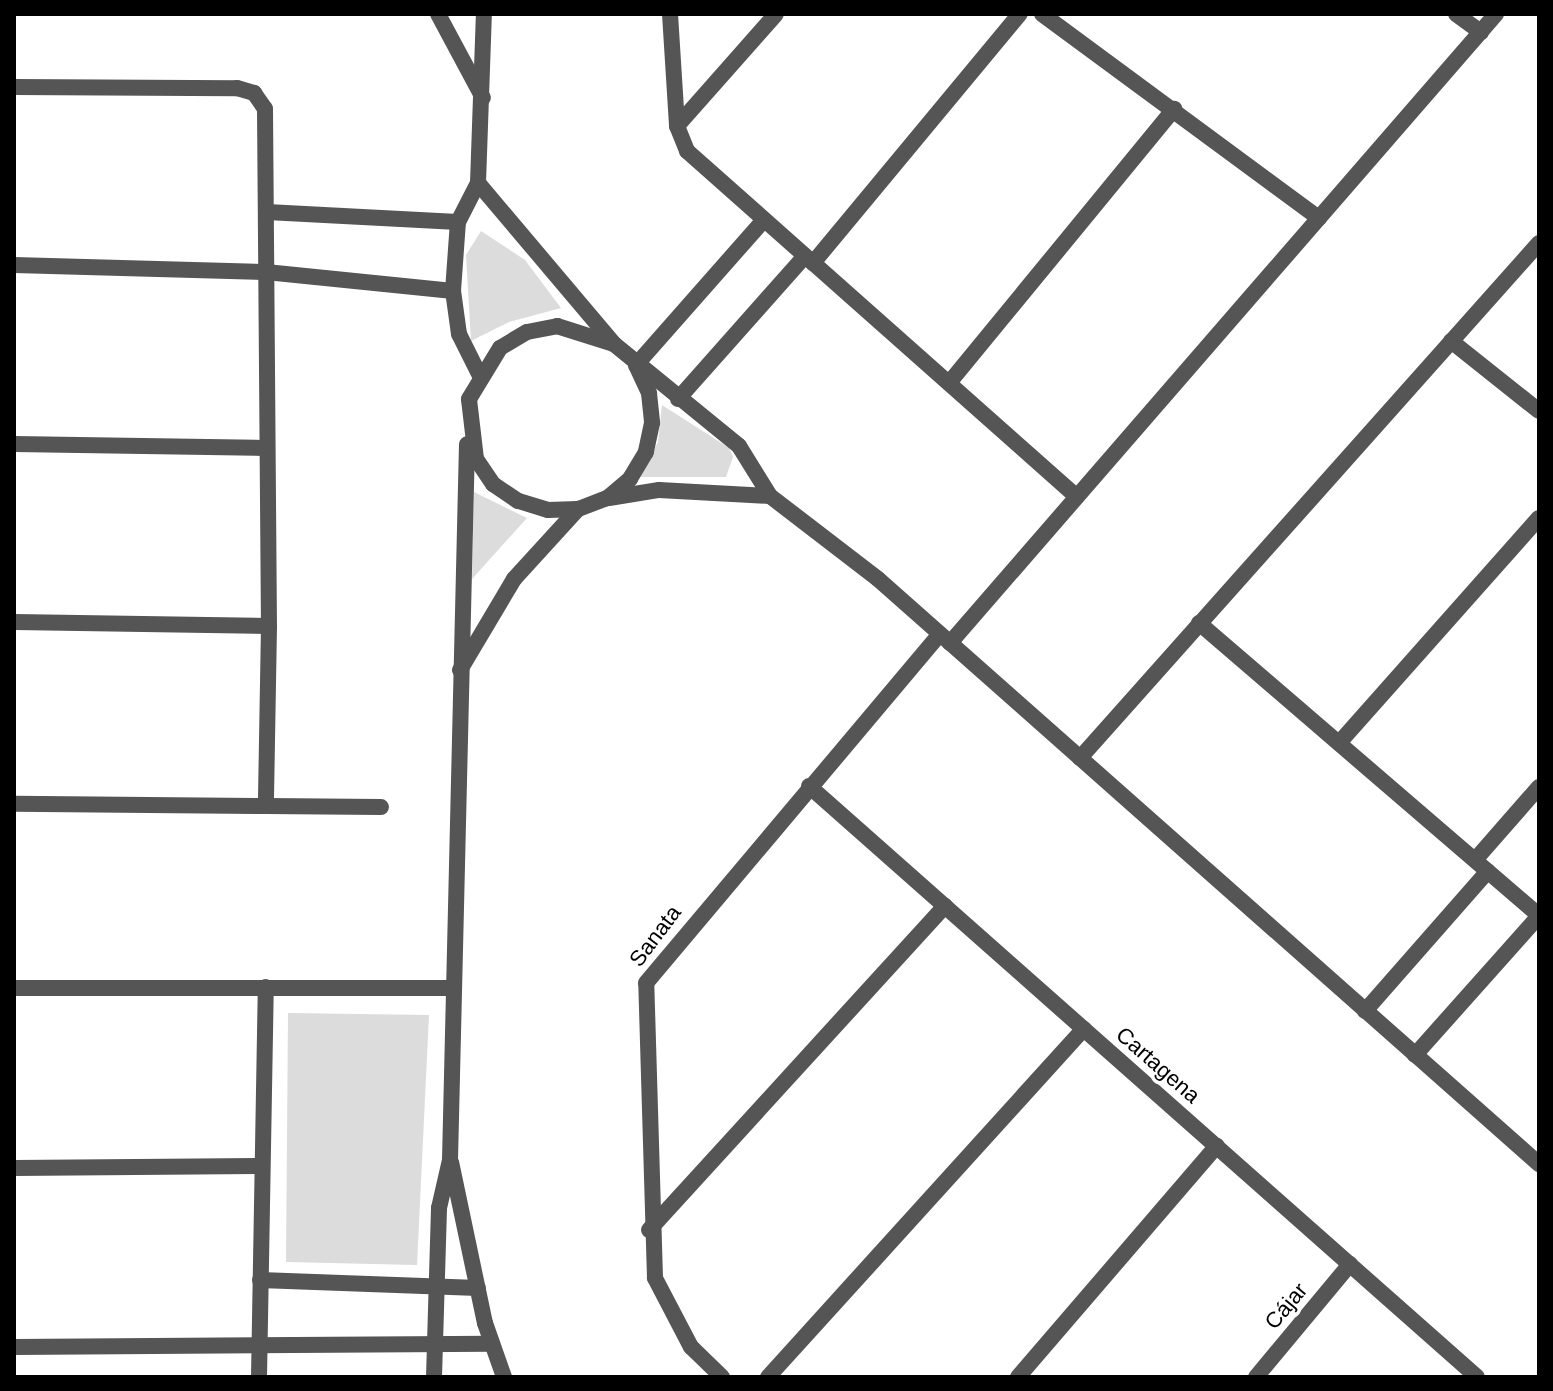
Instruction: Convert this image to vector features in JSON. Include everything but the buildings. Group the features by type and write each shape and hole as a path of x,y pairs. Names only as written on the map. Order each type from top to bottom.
{"street":[{"path":"438,14 484,99"},
{"path":"479,374 459,334 453,291 458,222 478,183 484,99 484,14"},
{"path":"670,14 677,126 687,151 1077,497"},
{"path":"677,126 776,14"},
{"path":"678,399 809,259 1020,14"},
{"path":"1042,14 1319,218"},
{"path":"1456,14 1481,32"},
{"name":"Sanata","path":"722,1377 691,1347 670,1314 655,1278 649,1230 646,983 809,786 1077,497 1496,14"},
{"path":"14,87 254,93 266,115 265,448 269,626 266,806"},
{"path":"949,383 1174,109"},
{"path":"478,183 614,344 739,446 770,496 945,639 1539,1164"},
{"path":"267,212 458,222"},
{"path":"636,365 764,220"},
{"path":"1080,758 1539,243"},
{"path":"14,265 266,272 453,291"},
{"path":"504,1377 491,1344 450,1160 450,988 468,430 479,374 500,348 527,332 557,326 587,330 614,344"},
{"path":"1451,341 1539,411"},
{"path":"607,498 630,479 646,452 652,423 649,393 636,365"},
{"path":"468,430 476,459 493,484 548,510 578,509 607,498 659,490 770,496"},
{"path":"14,444 265,448"},
{"path":"459,671 514,579 578,509"},
{"path":"1339,743 1539,518"},
{"path":"14,622 269,626"},
{"path":"1199,623 1539,915 1415,1055"},
{"name":"Cartagena","path":"809,786 1477,1377"},
{"path":"1475,860 1539,787"},
{"path":"14,804 381,807"},
{"path":"1365,1011 1488,871"},
{"path":"649,1230 945,906"},
{"path":"259,1377 266,987"},
{"path":"14,988 450,988"},
{"path":"768,1377 1084,1029"},
{"path":"1018,1377 1217,1146"},
{"path":"434,1377 439,1208 450,1160"},
{"path":"14,1168 262,1166"},
{"name":"Cájar","path":"1256,1377 1350,1264"},
{"path":"260,1280 478,1288"},
{"path":"14,1347 259,1348 491,1344"}],"shaded area":[{"path":"481,231 525,260 561,308 509,322 471,341 466,255"},
{"path":"662,405 729,448 733,457 726,477 640,477 658,442"},
{"path":"474,492 527,518 472,579"},
{"path":"288,1013 429,1015 417,1265 286,1262"}]}
